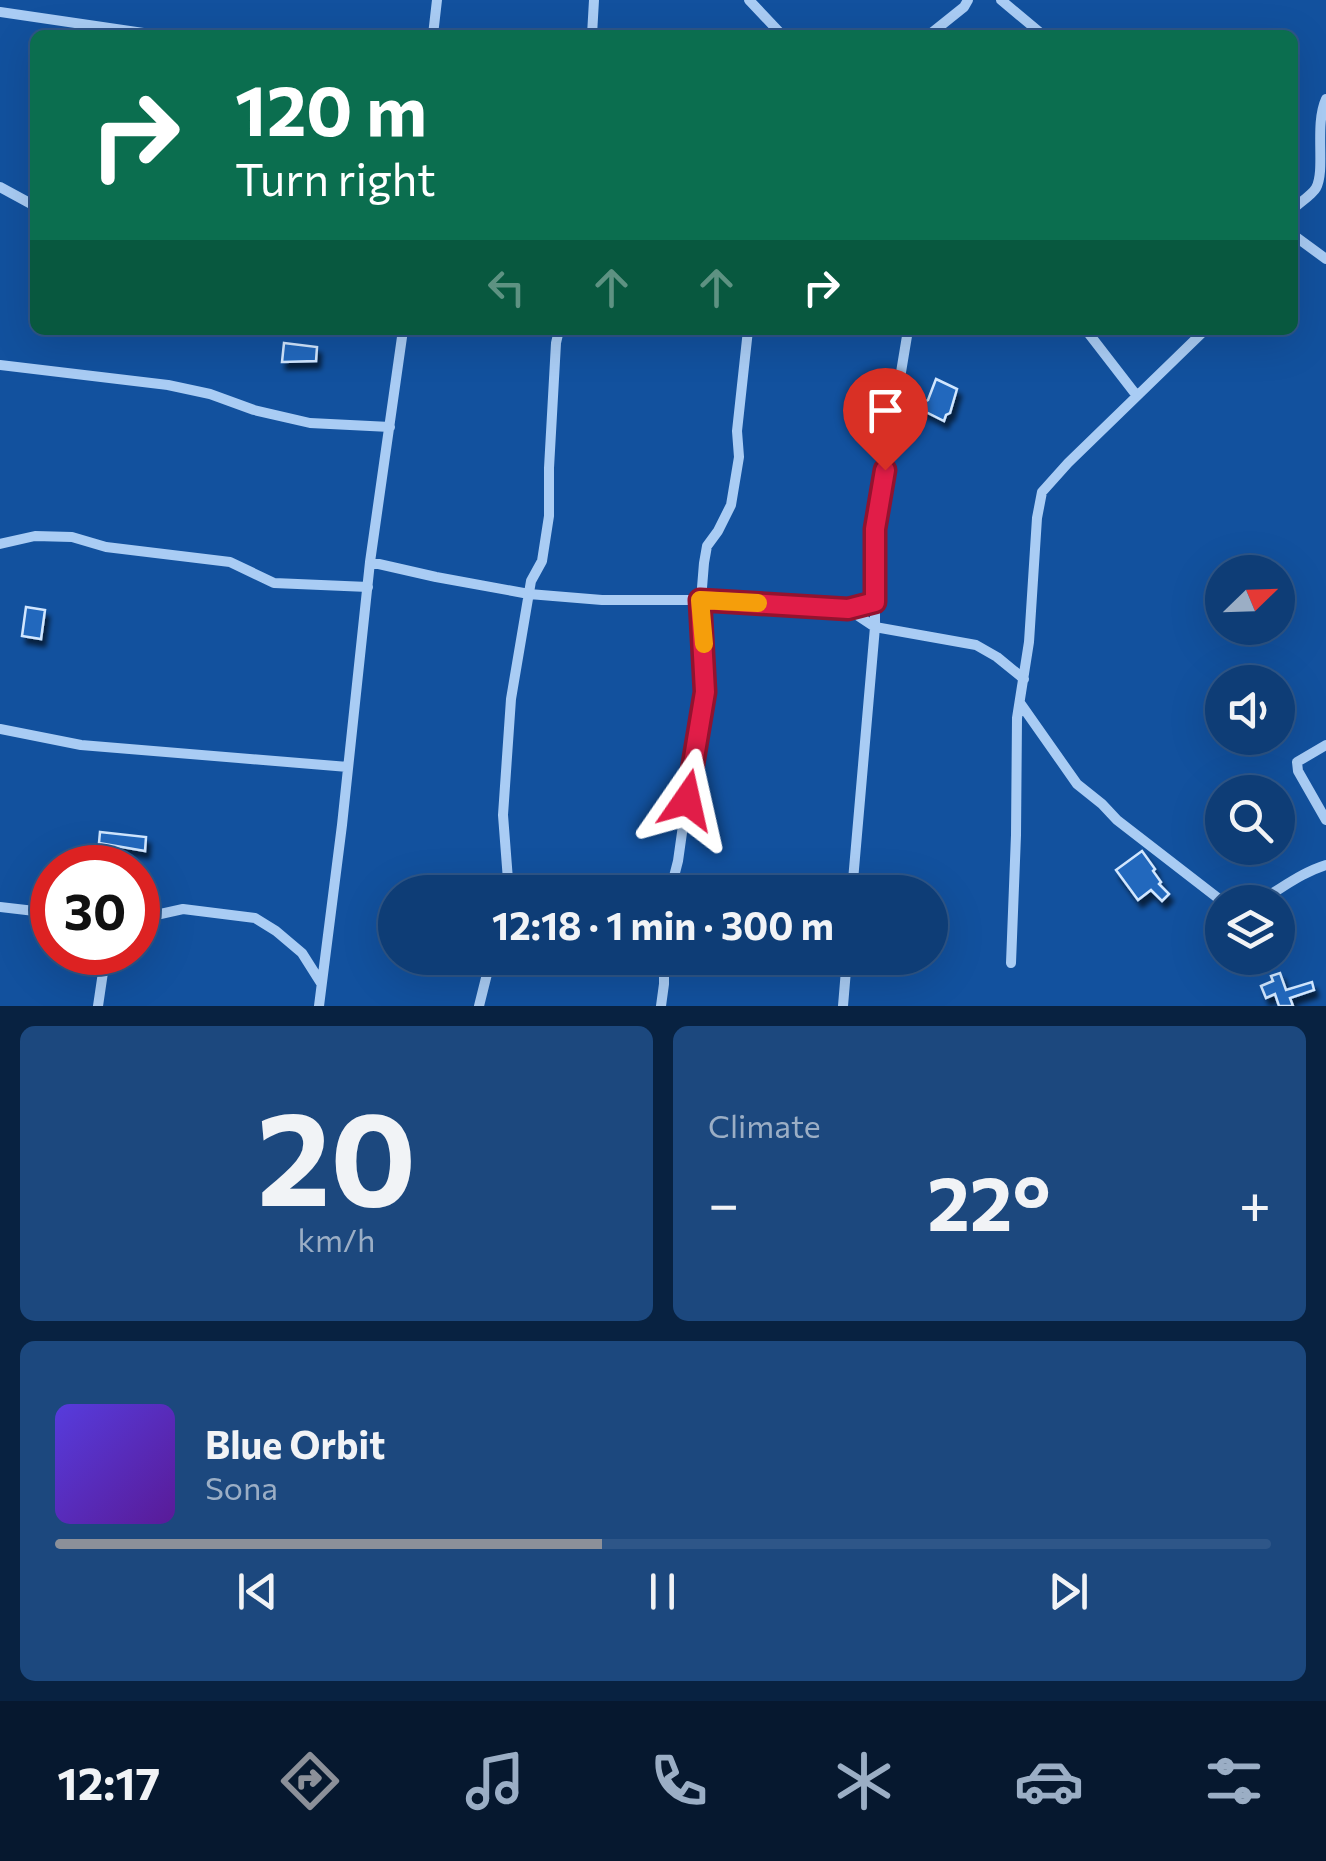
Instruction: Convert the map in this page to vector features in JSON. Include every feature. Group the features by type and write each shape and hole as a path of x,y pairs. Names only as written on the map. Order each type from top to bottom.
{"street":[{"path":"2,0 0,12 123,30"},
{"path":"434,30 437,0"},
{"path":"592,30 594,0"},
{"path":"749,0 777,30"},
{"path":"935,30 968,0"},
{"path":"1001,0 1036,30"},
{"path":"1298,206 1321,191 1319,139 1326,99"},
{"path":"0,188 30,203"},
{"path":"1298,238 1326,259"},
{"path":"319,1006 370,562 402,335"},
{"path":"508,875 502,815 511,698 531,581 542,560 549,516 558,335"},
{"path":"674,875 705,692 700,600 706,546 731,505 739,457 737,430 747,335"},
{"path":"854,875 876,627 875,529 907,335"},
{"path":"1090,335 1137,396"},
{"path":"1011,963 1019,702 1042,492 1200,335"},
{"path":"0,365 168,385 310,422 390,427"},
{"path":"0,544 34,536 72,536 106,547 230,562 274,583 368,587"},
{"path":"370,562 529,594 602,600 700,600 848,609 875,602"},
{"path":"848,609 876,627 976,645 1024,679"},
{"path":"1019,702 1077,784 1205,887"},
{"path":"0,729 81,745 348,767"},
{"path":"1326,745 1297,762 1298,771 1326,820"},
{"path":"1287,885 1326,865"},
{"path":"0,906 30,910"},
{"path":"160,914 182,910 255,918 302,953 321,983"},
{"path":"98,1006 103,975"},
{"path":"478,1006 486,975"},
{"path":"660,1006 664,975"},
{"path":"843,1006 846,975"}],"building":[{"path":"284,343 317,347 316,361 282,362"},
{"path":"936,379 957,389 944,421 920,409"},
{"path":"26,607 45,610 41,639 22,636"},
{"path":"100,832 146,837 145,845 99,843"},
{"path":"1142,851 1155,869 1159,884 1169,894 1162,901 1151,890 1138,900 1116,870"},
{"path":"1281,975 1286,990 1312,982 1314,990 1290,998 1293,1006 1279,1006 1275,994 1266,998 1261,986 1273,981 1271,976"}],"slow traffic":[{"path":"704,644 700,600 758,603"}],"route":[{"path":"687,800 705,692 700,600 848,609 875,602 875,529 885,470"}]}
